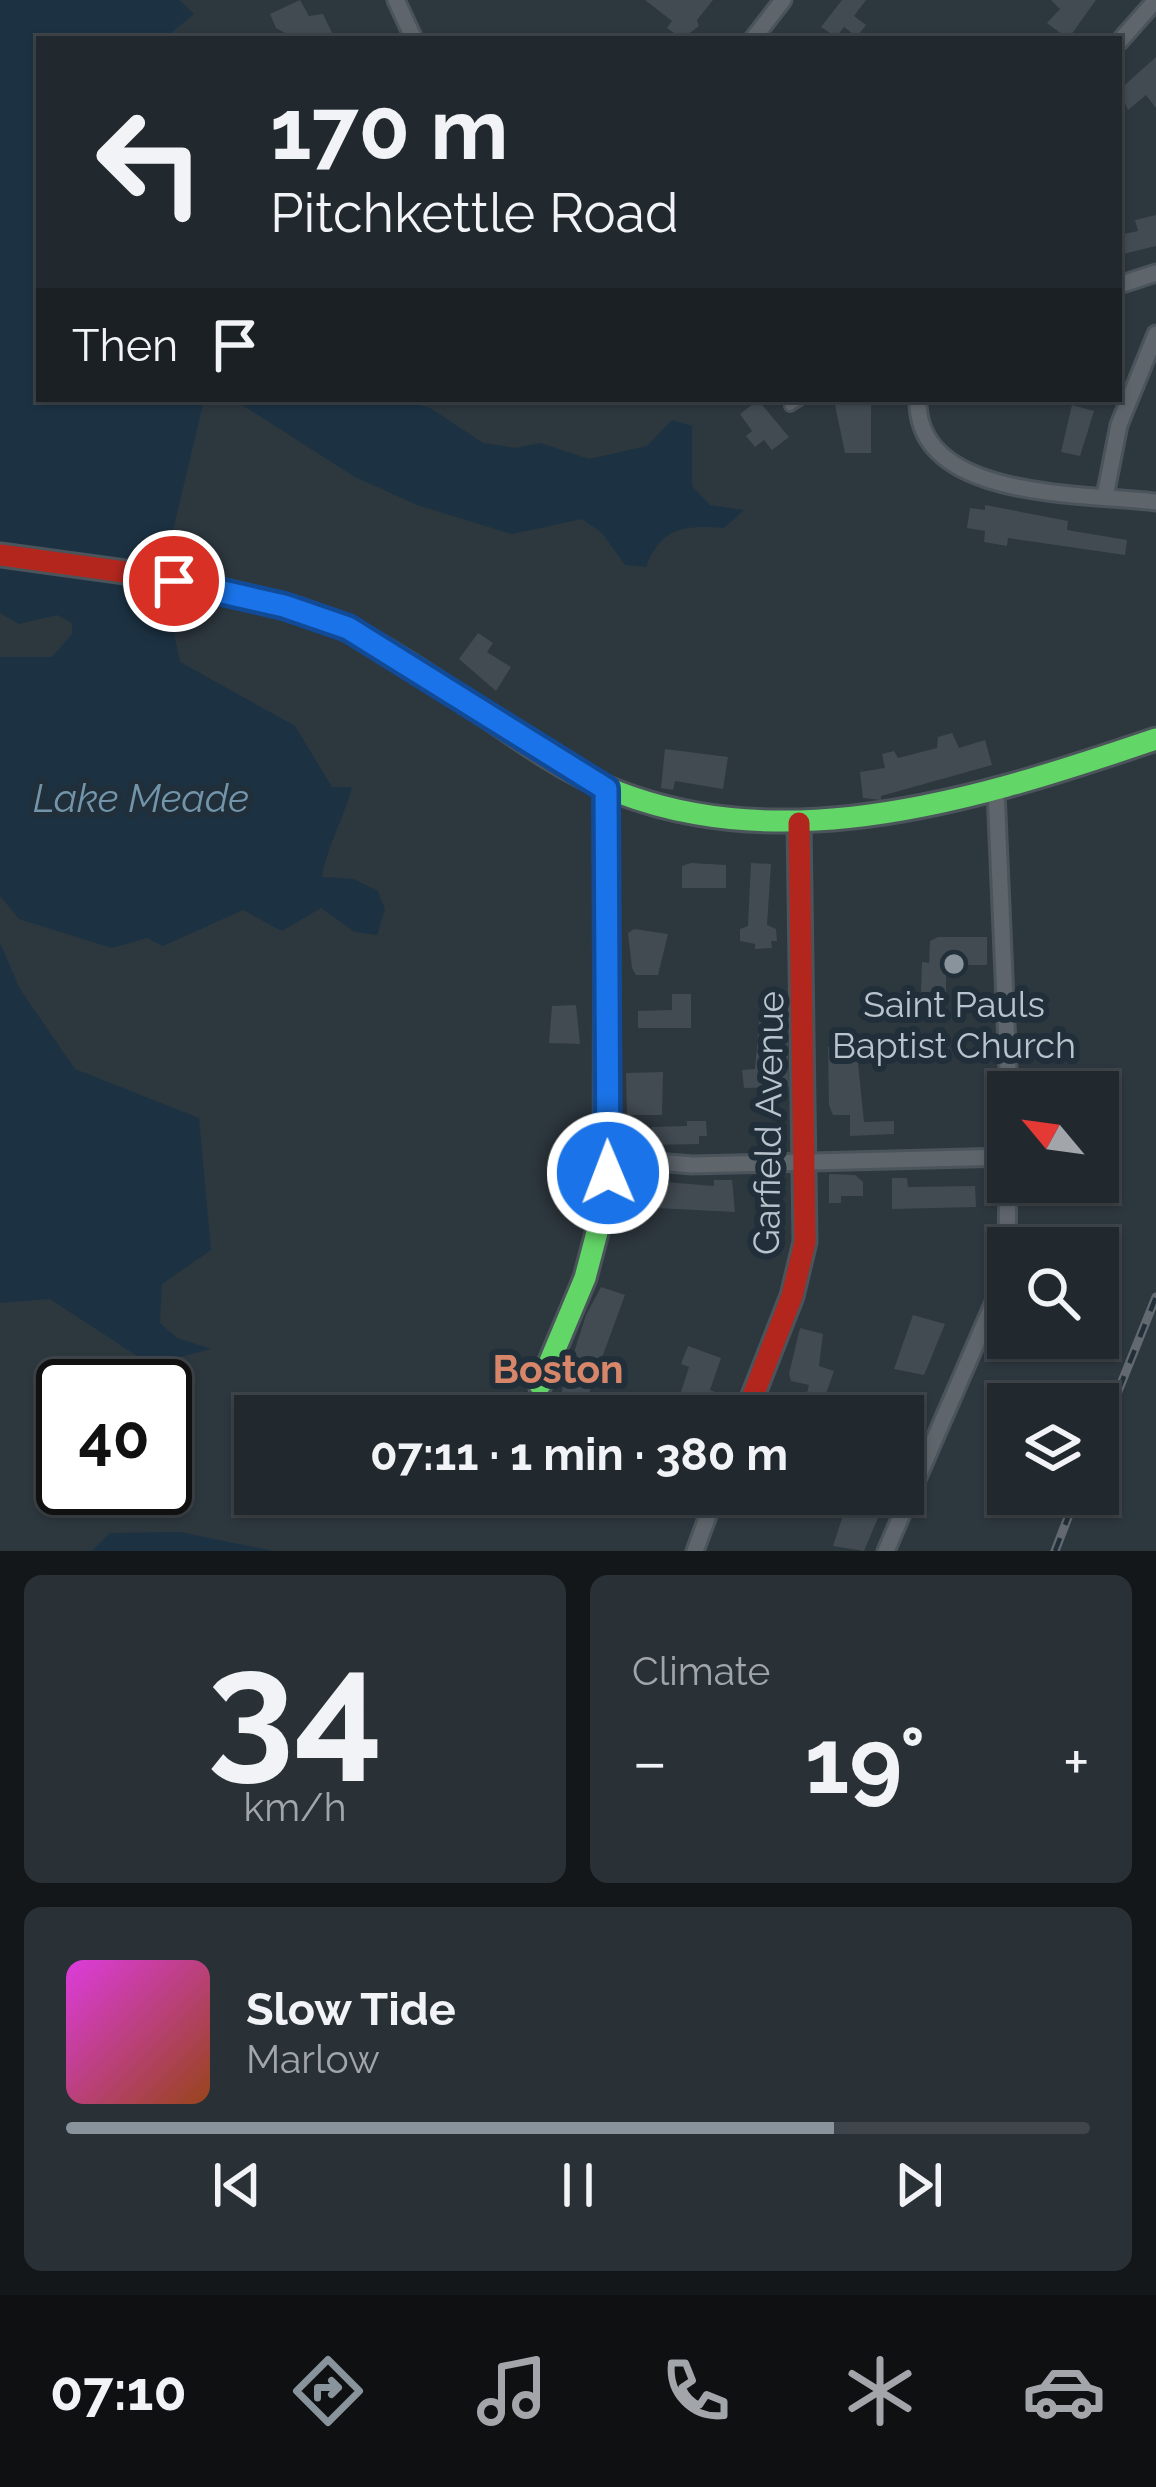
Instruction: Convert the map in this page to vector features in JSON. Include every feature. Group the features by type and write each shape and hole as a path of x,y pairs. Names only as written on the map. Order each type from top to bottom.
{"main road":[{"path":"0,555 174,581 284,606 348,628 606,789 663,808 799,823 893,818 996,791 1156,739"},
{"path":"540,1385 597,1241 609,1159 606,789"},
{"name":"Garfield Avenue","path":"754,1395 799,1272 808,1163 799,823"}],"street":[{"path":"397,0 413,36"},
{"path":"755,36 780,1"},
{"path":"1122,39 1152,8"},
{"path":"1122,284 1156,273"},
{"path":"1106,496 1119,425 1156,334"},
{"path":"919,402 925,436 967,474 1156,502"},
{"path":"996,791 1008,1071"},
{"path":"609,1159 692,1166 987,1158"},
{"path":"886,1551 994,1302 1006,1246 1007,1203"},
{"path":"695,1551 708,1515"}],"lane":[{"path":"790,406 796,402"}],"water":[{"name":"Lake Meade","path":"0,0 179,0 194,14 168,36 36,36 36,402 204,402 169,547 163,602 155,603 157,612 171,618 180,662 295,726 332,787 352,787 322,877 353,879 377,890 385,909 377,935 355,932 321,908 282,931 243,910 163,946 147,938 112,948 19,919 0,896 0,657 52,657 72,634 72,623 57,615 19,624 0,613"},
{"path":"238,402 408,402 430,408 483,443 516,448 540,443 589,459 647,446 672,420 692,426 692,486 710,505 744,510 724,528 686,528 667,536 646,567 625,565 602,533 582,519 512,534 417,505 355,477"},
{"path":"0,943 20,989 75,1069 199,1118 211,1250 162,1284 160,1323 177,1338 211,1349 176,1358 137,1356 50,1299 0,1303"},
{"path":"180,1532 273,1551 92,1551 110,1533"}],"building":[{"path":"300,0 309,16 323,14 332,33 291,36 276,28 270,14"},
{"path":"645,0 713,0 697,20 699,26 686,36 667,28 672,21"},
{"path":"842,0 866,0 854,16 866,25 858,36 844,27 834,36 821,27"},
{"path":"1051,0 1096,0 1070,36 1047,23 1060,9"},
{"path":"1156,57 1156,108 1146,95 1128,110 1122,87"},
{"path":"1156,215 1156,246 1122,254 1122,234 1138,231 1135,220"},
{"path":"760,402 789,437 772,450 764,440 755,447 746,436 752,431 740,414"},
{"path":"835,405 871,405 871,453 845,453"},
{"path":"1072,405 1094,411 1080,456 1061,452"},
{"path":"985,505 1068,521 1067,530 1127,540 1125,555 1008,538 1007,546 984,542 985,531 967,528 970,508 985,510"},
{"path":"478,633 493,643 487,652 511,667 496,691 459,659"},
{"path":"952,733 959,748 985,740 992,765 881,796 881,800 863,798 860,772 885,768 882,754 894,751 898,758 937,748 938,737"},
{"path":"665,749 728,757 723,789 675,781 673,790 661,788"},
{"path":"751,863 771,864 767,925 776,929 777,941 771,941 772,948 755,949 755,944 740,941 740,929 748,926"},
{"path":"726,865 726,888 682,888 682,866"},
{"path":"634,929 668,934 658,975 636,975 632,968 628,933"},
{"name":"Saint Pauls Baptist Church","path":"987,937 987,965 946,965 946,992 921,992 922,962 929,963 930,941"},
{"path":"672,994 691,994 691,1028 638,1028 638,1011 672,1010"},
{"path":"576,1005 580,1044 549,1043 552,1006"},
{"path":"760,1013 787,1014 789,1087 744,1088 742,1070 755,1069"},
{"path":"856,1043 864,1122 894,1121 894,1134 850,1136 850,1115 833,1115 828,1047"},
{"path":"663,1072 662,1115 627,1115 626,1073"},
{"path":"687,1121 706,1121 707,1136 699,1136 699,1144 652,1145 652,1127 687,1126"},
{"path":"829,1174 855,1175 863,1182 863,1196 841,1196 841,1203 829,1203"},
{"path":"892,1178 907,1178 908,1187 975,1186 976,1207 892,1209"},
{"path":"627,1179 714,1186 714,1180 732,1180 735,1212 637,1207 626,1202"},
{"path":"601,1287 625,1295 588,1395 560,1395 586,1315"},
{"path":"913,1315 945,1324 924,1375 894,1369"},
{"path":"800,1328 823,1334 819,1366 834,1371 826,1395 806,1395 809,1385 791,1381"},
{"path":"688,1346 721,1358 710,1390 717,1395 681,1392 689,1367 681,1364"},
{"path":"843,1515 879,1515 864,1551 833,1546"}],"railway":[{"path":"1119,1389 1156,1297"},
{"path":"1055,1551 1069,1515"}],"traffic: fast":[{"path":"288,606 391,653 548,757 620,793 695,814 772,821 850,817 928,805 1156,739"},
{"path":"540,1385 585,1278 605,1202 606,789"}],"traffic: jam":[{"path":"0,555 176,579 288,606"},
{"path":"753,1395 792,1296 805,1242 799,823"}],"place":[{"name":"Saint Pauls Baptist Church","path":"954,964"}],"district":[{"name":"Boston","path":"558,1369"}],"route":[{"path":"174,581 284,606 348,628 578,776 606,789 608,1173"}]}
